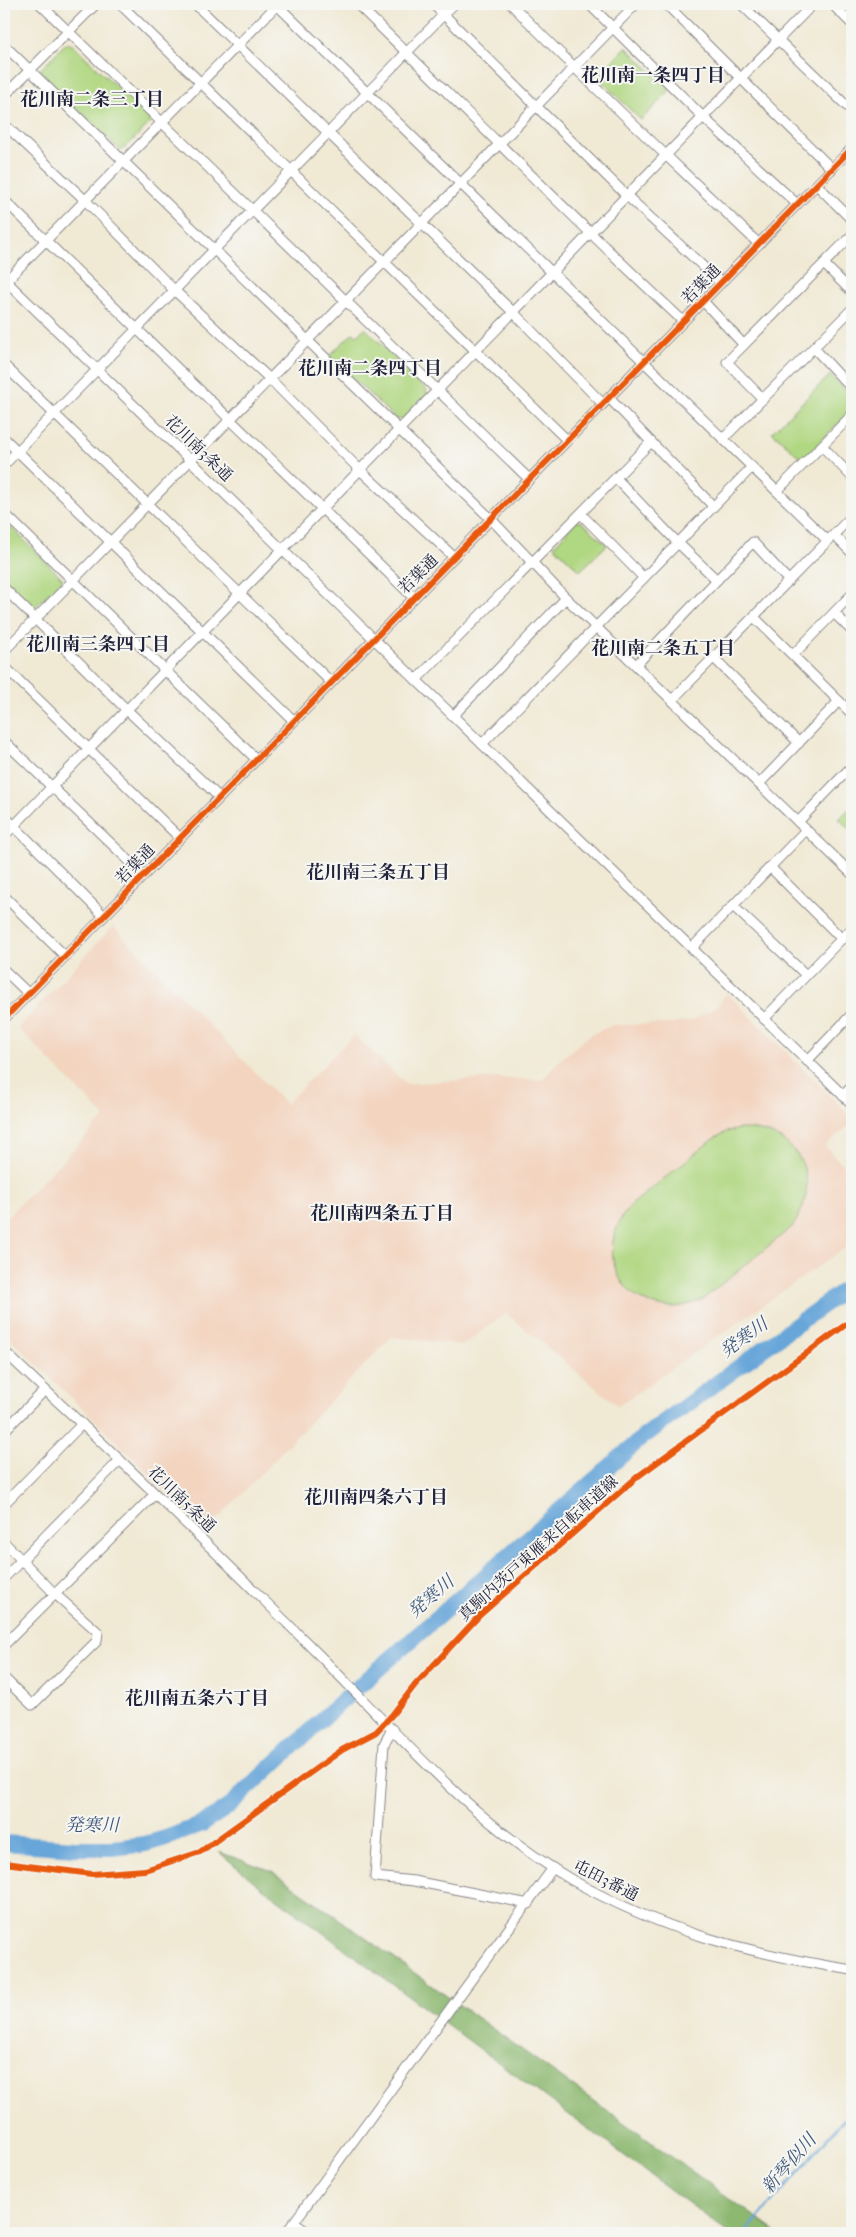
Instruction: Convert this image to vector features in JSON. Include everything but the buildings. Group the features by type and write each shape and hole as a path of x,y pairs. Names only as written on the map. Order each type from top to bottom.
{"street":[{"path":"40,4 529,479"},
{"path":"4,96 96,4"},
{"path":"120,4 567,440"},
{"path":"195,4 329,132 421,224 651,442 713,506"},
{"path":"4,281 277,4 777,491 831,538 852,553"},
{"path":"357,4 500,143 590,235 683,321"},
{"path":"433,4 627,196 721,282"},
{"path":"4,465 454,4"},
{"path":"511,4 574,68 759,244"},
{"path":"589,4 704,117 797,204"},
{"path":"4,651 636,4"},
{"path":"666,4 832,169"},
{"path":"742,4 852,112"},
{"path":"4,836 813,4"},
{"path":"832,4 852,24"},
{"path":"4,45 491,519 566,598 852,874"},
{"path":"4,124 85,200 174,290 270,379 360,470 454,557"},
{"name":"若葉通","path":"4,1019 852,148"},
{"path":"817,185 852,220"},
{"path":"4,200 413,597"},
{"path":"763,399 727,362 852,234"},
{"path":"824,264 852,292"},
{"name":"花川南3条通","path":"4,281 97,369 852,1104"},
{"path":"703,302 744,344"},
{"path":"723,439 851,313"},
{"path":"814,348 852,389"},
{"path":"4,365 331,682"},
{"path":"777,491 852,415"},
{"path":"4,438 294,720"},
{"path":"416,680 651,442"},
{"path":"822,446 852,477"},
{"path":"482,744 752,467"},
{"path":"616,478 677,542 717,580"},
{"path":"4,513 256,759"},
{"path":"581,514 643,577"},
{"path":"672,700 852,516"},
{"path":"636,665 753,542 789,581"},
{"path":"4,588 127,710 220,797"},
{"path":"793,655 852,594"},
{"path":"453,716 566,598"},
{"path":"834,613 852,631"},
{"path":"754,617 852,714"},
{"path":"714,658 799,743"},
{"path":"4,666 180,838"},
{"path":"759,784 839,701"},
{"path":"4,741 144,875"},
{"path":"798,822 852,766"},
{"path":"4,816 104,916"},
{"path":"692,948 806,830"},
{"path":"770,867 842,939"},
{"path":"4,896 66,956"},
{"path":"733,906 806,975"},
{"path":"764,1019 852,930"},
{"path":"4,970 29,994"},
{"path":"807,1061 852,1014"},
{"path":"843,1096 852,1086"},
{"name":"花川南5条通","path":"4,1352 155,1494 336,1671 392,1729"},
{"path":"4,1431 44,1390"},
{"path":"4,1504 82,1424"},
{"path":"4,1578 120,1460"},
{"path":"4,1645 155,1494"},
{"path":"4,1542 55,1594 98,1632 97,1640 32,1705 4,1678"},
{"path":"392,1729 384,1744 375,1877 414,1880 529,1904"},
{"name":"屯田3番通","path":"392,1729 432,1770 496,1826 553,1868 618,1904 690,1934 774,1956 852,1970"},
{"path":"286,2233 529,1904 553,1868"},
{"path":"294,2222 309,2233"}],"shaded area":[{"path":"113,926 286,1104 354,1035 406,1084 497,1078 542,1080 562,1058 590,1035 613,1025 672,1024 693,1020 716,1007 727,993 852,1118 852,1123 825,1146 852,1176 852,1243 618,1406 506,1313 463,1345 391,1337 207,1530 4,1332 4,1220 105,1117 18,1028"}],"green space":[{"path":"66,43 71,43 150,119 149,124 124,149 119,149 41,74 41,69"},
{"path":"626,47 670,90 641,120 597,77"},
{"path":"365,328 426,389 427,395 402,420 396,419 329,356 353,333 357,335"},
{"path":"830,375 852,397 852,409 803,460 772,432"},
{"path":"4,520 63,579 33,609 4,580"},
{"path":"576,521 582,522 607,545 580,571 554,546"},
{"path":"852,806 852,832 839,819"},
{"path":"740,1129 760,1131 777,1137 791,1147 800,1160 806,1175 806,1192 802,1209 792,1227 703,1299 679,1306 657,1306 639,1298 624,1285 615,1268 612,1248 617,1226 631,1205 713,1139 726,1132"},
{"path":"219,1852 272,1871 778,2233 729,2233 257,1884"}],"waterway":[{"name":"発寒川","path":"4,1843 74,1848 113,1848 145,1844 202,1824 228,1807 333,1709 643,1437 852,1284"},
{"name":"新琴似川","path":"745,2233 852,2110"}],"cycle path":[{"path":"4,1019 852,148"},
{"name":"真駒内茨戸東雁来自転車道線","path":"4,1863 92,1874 145,1870 200,1852 342,1750 376,1732 415,1685 480,1615 637,1477 852,1320"}],"district":[{"name":"花川南一条四丁目","path":"653,75"},
{"name":"花川南二条三丁目","path":"92,99"},
{"name":"花川南二条四丁目","path":"370,368"},
{"name":"花川南三条四丁目","path":"98,644"},
{"name":"花川南二条五丁目","path":"663,648"},
{"name":"花川南三条五丁目","path":"378,872"},
{"name":"花川南四条五丁目","path":"382,1213"},
{"name":"花川南四条六丁目","path":"376,1497"},
{"name":"花川南五条六丁目","path":"197,1698"}]}
